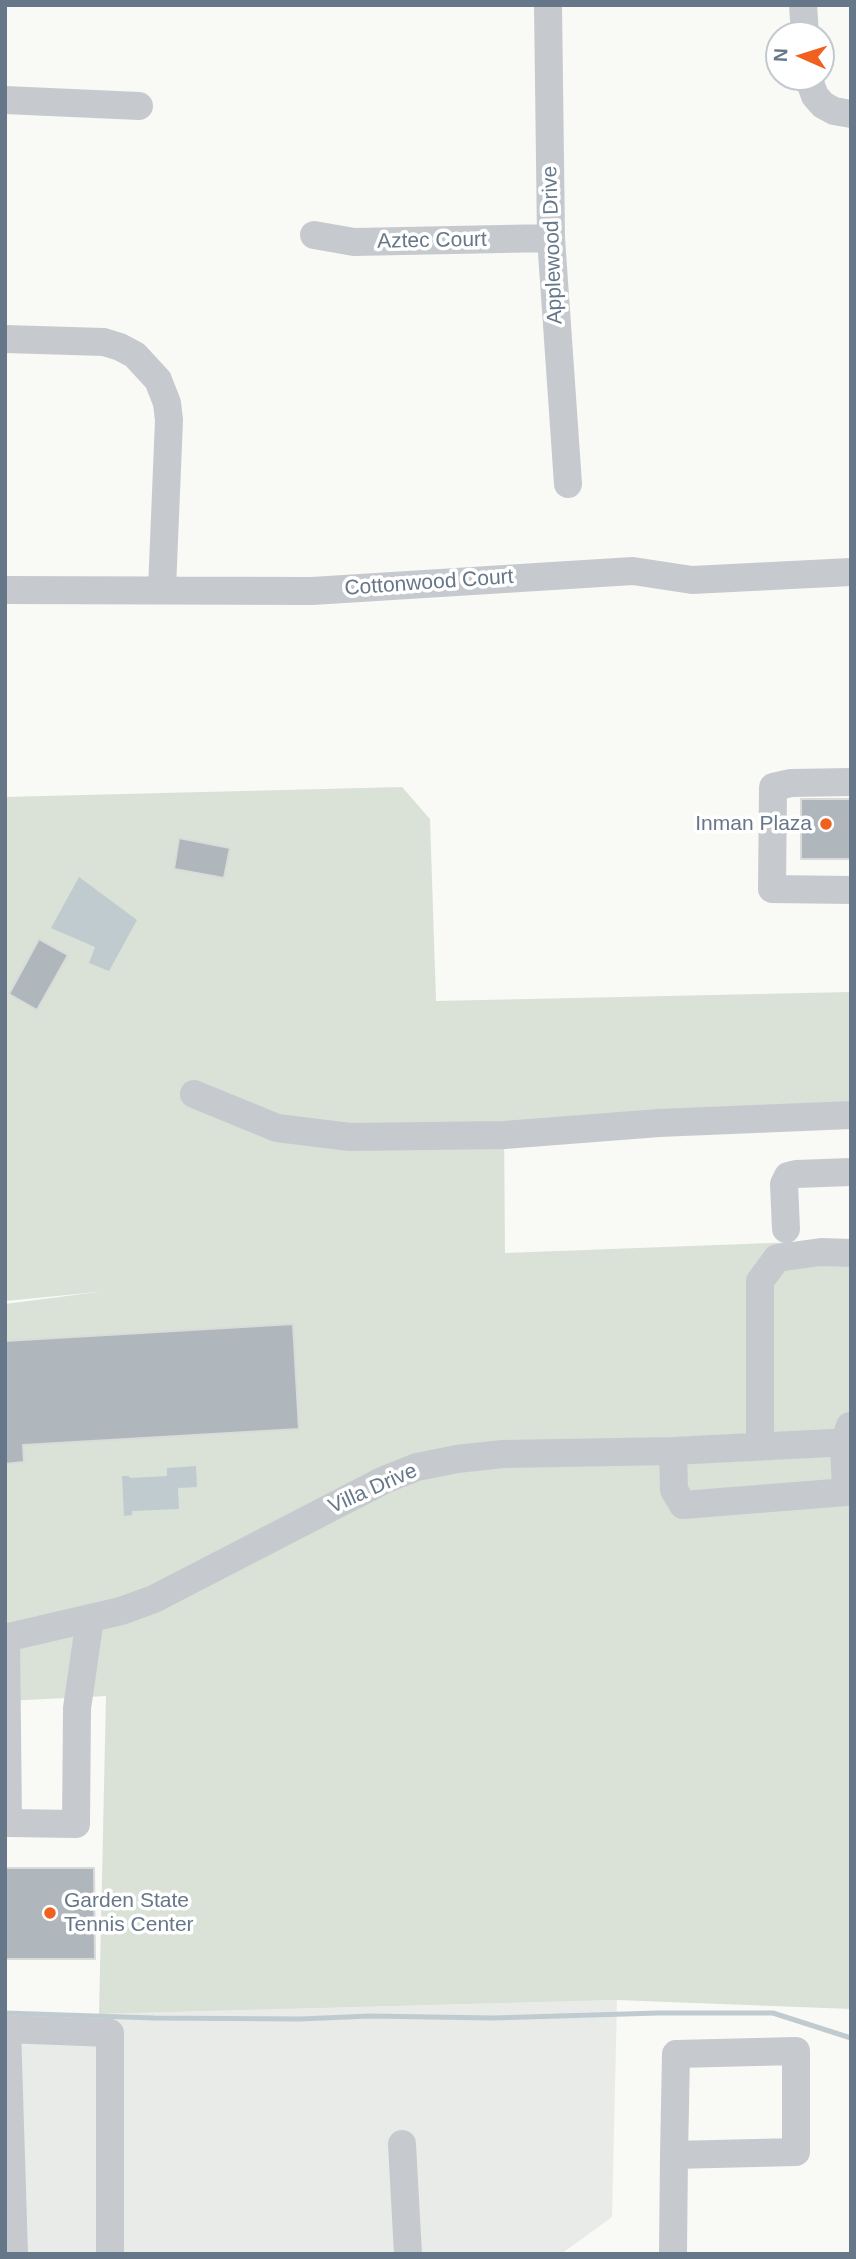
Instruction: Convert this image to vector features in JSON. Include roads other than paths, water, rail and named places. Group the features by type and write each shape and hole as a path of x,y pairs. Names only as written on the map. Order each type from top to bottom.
{"street":[{"name":"Applewood Drive","path":"548,5 551,238 568,484"},
{"path":"813,91 823,105 834,111 851,114"},
{"path":"5,100 139,106"},
{"name":"Aztec Court","path":"314,235 354,242 551,238"},
{"path":"5,339 104,342 135,355 148,366 158,380 167,403 169,420 162,589"},
{"name":"Cottonwood Court","path":"5,590 312,591 633,571 692,580 851,572"},
{"path":"851,782 791,783 774,787 772,889 851,890"},
{"path":"194,1094 277,1128 350,1137 490,1136 638,1125 851,1115"},
{"path":"786,1229 784,1184 788,1176 851,1172"},
{"path":"760,1447 760,1281 777,1258 821,1252 851,1253"},
{"path":"673,1451 674,1490 682,1505 848,1492 848,1437"},
{"name":"Villa Drive","path":"6,1637 90,1619 154,1599 384,1480 417,1467 503,1454 760,1447 848,1437"},
{"path":"6,1637 8,1823 76,1824 77,1708 90,1619"},
{"path":"14,2254 6,2029 110,2033 110,2254"},
{"path":"673,2254 674,2155 676,2054 796,2051 796,2152 674,2155"},
{"path":"402,2144 408,2254"}],"waterway":[{"path":"5,2013 300,2019 370,2016 493,2018 773,2013 851,2038"}],"place":[{"name":"Inman Plaza","path":"826,824"},
{"name":"Garden State Tennis Center","path":"50,1913"}]}
